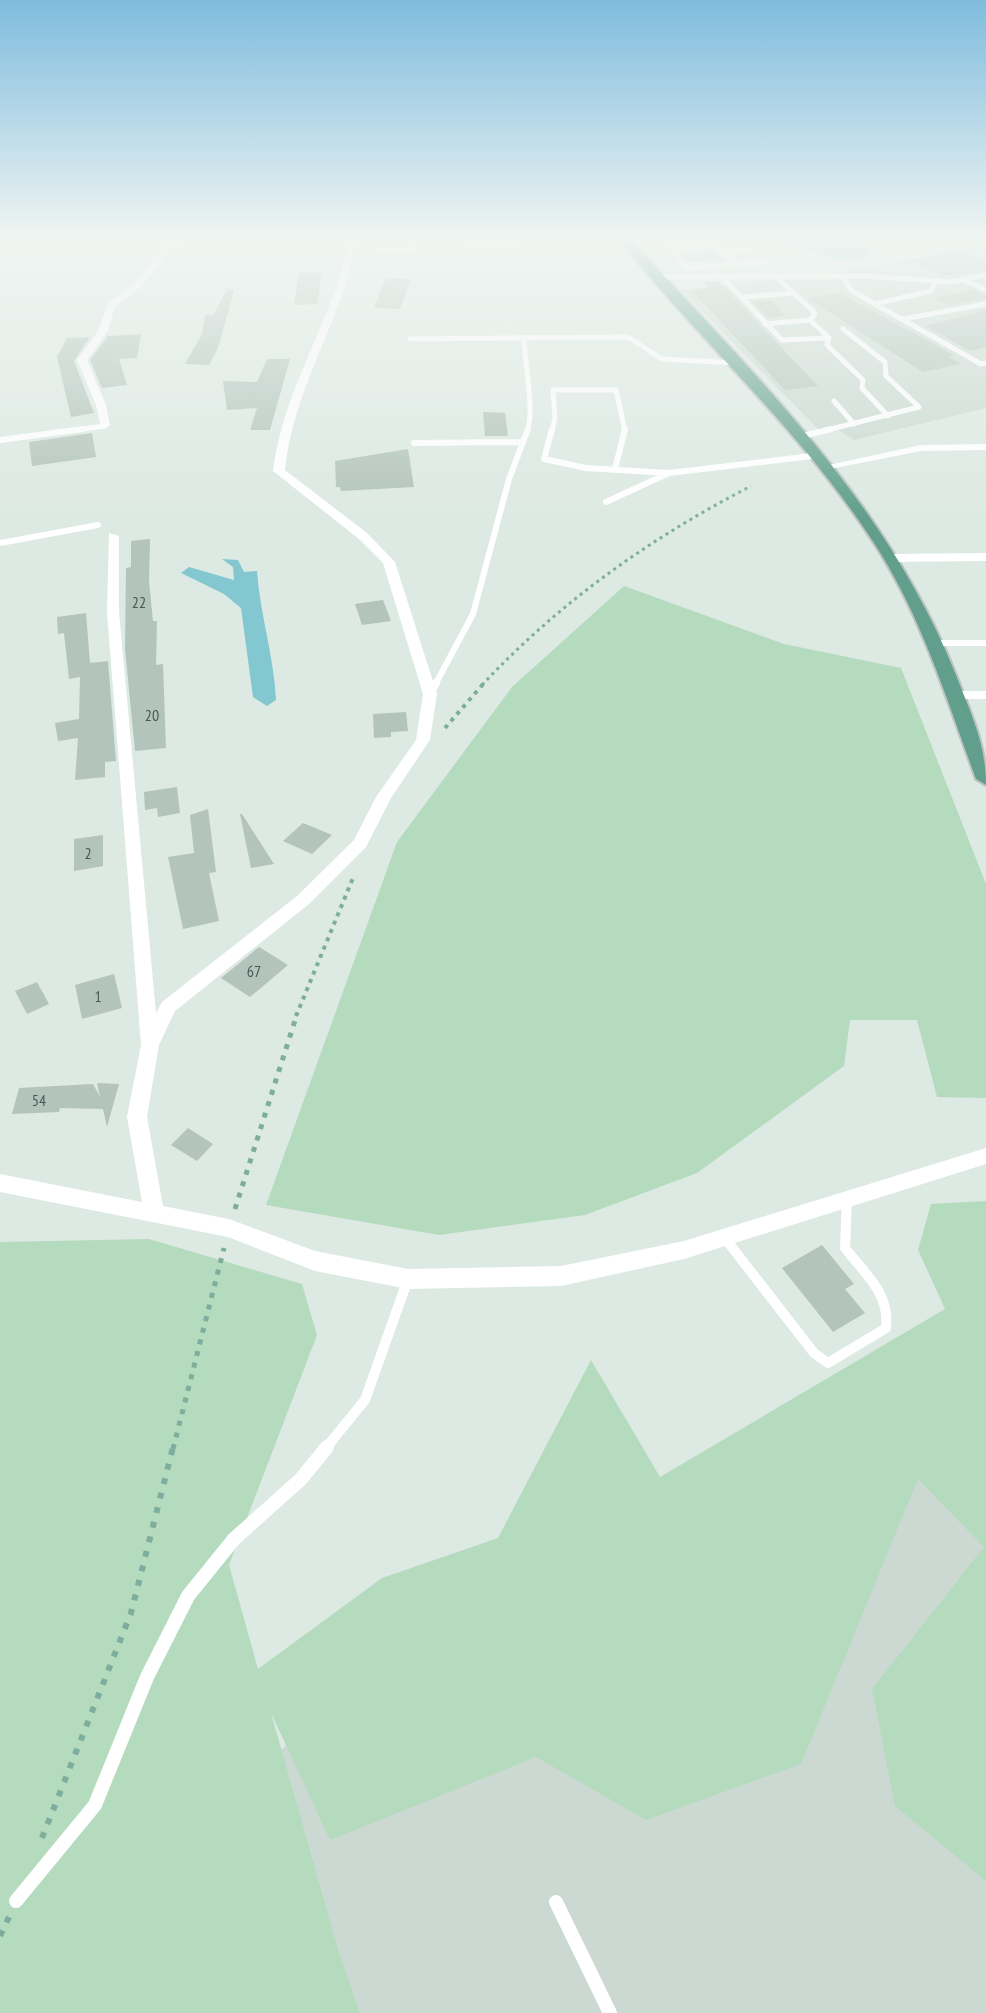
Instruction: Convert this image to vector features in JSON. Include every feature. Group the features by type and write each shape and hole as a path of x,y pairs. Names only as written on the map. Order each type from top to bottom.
{"main road":[{"path":"706,330 825,460 892,558 932,643 986,779"}],"street":[{"path":"103,330 82,360 101,405 105,426"},
{"path":"154,1212 137,1117 150,1045 168,1007 303,900 360,843 384,797 423,740 430,694 389,562 363,536 279,471 279,457 295,405 324,330"},
{"path":"825,460 921,448 986,447"},
{"path":"113,536 113,612 150,1045"},
{"path":"892,558 986,557"},
{"path":"953,695 986,695"},
{"path":"0,1183 229,1228 315,1261 408,1279 561,1276 684,1250 986,1156"}],"lane":[{"path":"772,330 786,342 829,338"},
{"path":"820,330 829,338"},
{"path":"803,436 888,416 919,405 886,376 881,358 844,330"},
{"path":"923,330 984,364"},
{"path":"410,339 628,337 662,359 736,363"},
{"path":"829,338 827,345 863,380 862,388 888,416"},
{"path":"430,694 473,614 509,479 532,418 525,379 524,340"},
{"path":"615,469 625,429 616,390 553,390 555,418 544,459 555,464 615,469 669,473 825,460"},
{"path":"834,401 854,424"},
{"path":"0,440 105,426"},
{"path":"414,443 523,442"},
{"path":"606,502 669,473"},
{"path":"0,543 98,525"},
{"path":"932,643 986,643"},
{"path":"724,1237 814,1353 828,1363 886,1328 888,1320 888,1302 884,1294 845,1248 847,1199"},
{"path":"16,1901 95,1805 147,1677 188,1596 234,1539 301,1479 365,1400 408,1279"},
{"path":"556,1902 610,2013"}],"path":[{"path":"439,735 513,649 563,603 638,547 751,486"},
{"path":"39,1844 131,1613 229,1228 287,1038 360,865"},
{"path":"0,1936 16,1901"}],"shaded area":[{"path":"720,330 986,330 986,408 854,440 835,428 820,431"},
{"path":"925,1344 986,1422 986,2013 285,2013 218,1789"}],"green space":[{"path":"624,586 784,644 901,668 986,884 986,1098 937,1097 917,1020 850,1020 844,1066 697,1173 585,1215 439,1235 266,1205 397,842 512,687"},
{"path":"986,1201 986,1881 895,1806 872,1689 984,1547 918,1479 801,1764 646,1820 536,1757 330,1840 271,1713 339,1953 360,2013 0,2013 0,1242 149,1239 302,1284 317,1335 229,1565 258,1669 382,1578 498,1538 591,1360 660,1477 945,1309 918,1250 931,1204"}],"water":[{"path":"222,559 238,560 244,572 257,571 276,700 267,706 253,697 241,608 224,594 181,573 189,567 234,580 233,567"}],"building":[{"path":"203,330 223,330 209,365 185,364"},
{"path":"729,330 765,330 818,386 785,390"},
{"path":"857,330 908,330 954,355 948,356 961,364 923,372"},
{"path":"933,330 986,330 986,347 970,351"},
{"path":"141,334 137,358 119,359 127,385 102,388 90,360 108,336"},
{"path":"90,337 74,361 94,413 71,417 57,357 67,338"},
{"path":"267,359 290,359 270,430 250,430 257,408 227,410 223,381 257,382"},
{"path":"483,412 505,413 508,436 485,436"},
{"path":"92,433 96,457 32,466 29,442"},
{"path":"408,449 414,487 341,491 340,487 336,487 335,461"},
{"path":"150,539 149,581 153,621 157,621 156,665 163,664 166,748 135,751 125,649 126,568 131,567 131,541"},
{"path":"383,600 391,621 362,625 355,604"},
{"path":"86,613 90,663 108,661 116,761 105,762 105,777 75,780 78,738 58,741 55,723 79,719 80,677 69,679 64,633 58,634 57,617"},
{"path":"406,712 408,731 391,732 391,737 374,738 373,714"},
{"path":"177,787 180,813 158,817 157,808 145,810 144,792"},
{"path":"208,809 216,872 209,873 219,921 183,929 168,857 194,853 190,815"},
{"path":"242,814 274,864 251,868"},
{"path":"303,823 332,835 312,854 283,841"},
{"path":"103,835 103,866 74,871 74,839"},
{"path":"259,947 288,965 250,997 221,978"},
{"path":"114,974 122,1008 82,1019 75,985"},
{"path":"37,982 49,1004 27,1014 15,991"},
{"path":"97,1083 119,1084 107,1127 103,1109 60,1108 59,1112 12,1114 19,1088 93,1084 100,1097"},
{"path":"188,1128 213,1144 197,1161 171,1145"},
{"path":"822,1245 854,1284 845,1289 865,1313 833,1332 782,1268"}]}
